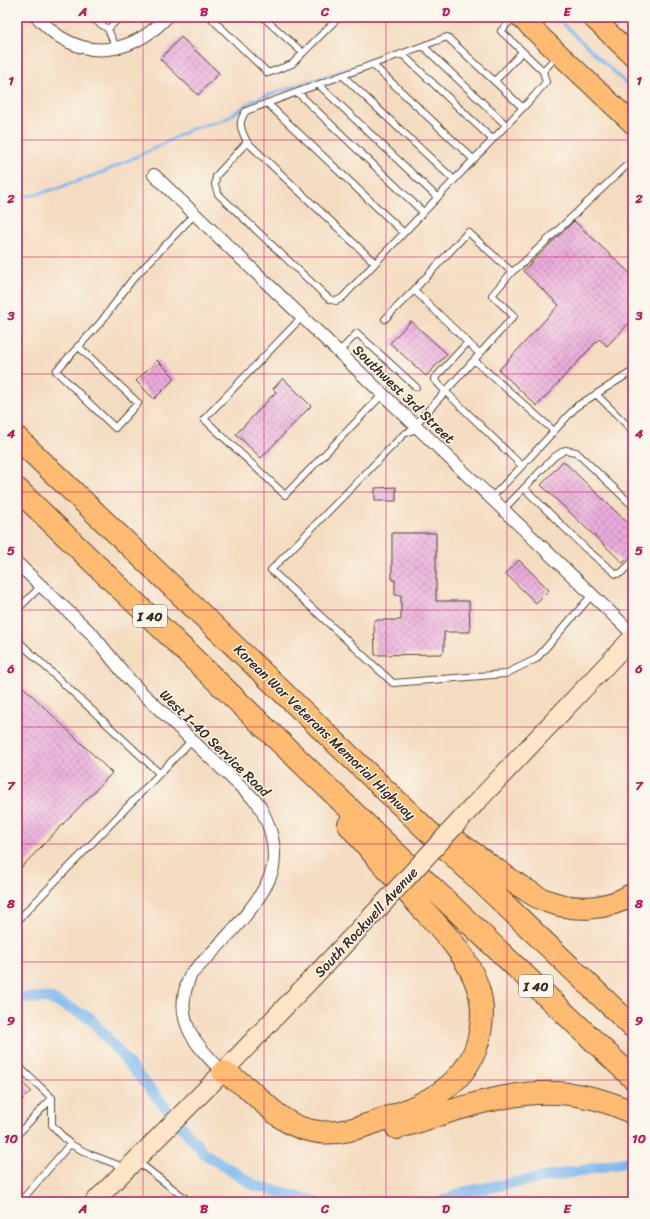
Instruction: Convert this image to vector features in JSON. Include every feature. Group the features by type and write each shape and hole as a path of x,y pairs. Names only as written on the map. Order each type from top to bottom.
{"highway":[{"name":"Korean War Veterans Memorial Highway","path":"17,438 633,1027"},
{"name":"I 40","path":"17,489 389,847 633,1078"},
{"path":"223,1072 246,1086 269,1109 289,1124 315,1132 348,1130 408,1110 444,1091 454,1082 469,1063 477,1046 482,1025 482,1006 478,988 471,970 458,949 375,857 283,744"},
{"path":"398,802 541,899 559,905 578,908 601,907 617,902 633,894"},
{"path":"223,1072 238,1095 260,1117 286,1136 311,1144 337,1144 352,1142 500,1098 540,1092 562,1092 599,1098 633,1113"}],"main road":[{"path":"520,17 633,124"},
{"path":"592,17 633,56"}],"street":[{"path":"37,17 60,37 72,43 92,48 116,49 128,45 155,30 167,17"},
{"name":"Southwest 3rd Street","path":"154,175 633,634"},
{"name":"West I-40 Service Road","path":"17,563 92,634 126,676 258,803 269,823 273,846 272,868 267,882 254,904 191,974 187,984 184,1002 185,1020 191,1036 202,1051 223,1072"},
{"name":"South Rockwell Avenue","path":"94,1202 223,1072 633,637"}],"lane":[{"path":"90,17 108,29 116,49"},
{"path":"108,29 120,17"},
{"path":"216,17 213,20 268,73 292,64 339,17"},
{"path":"263,17 303,53"},
{"path":"247,142 216,176 215,185 218,194 329,299 336,301 342,298 546,82 543,72 501,31 514,17"},
{"path":"375,263 247,142 241,128 241,119 246,112 267,103 298,94 447,37 522,107"},
{"path":"423,46 506,125"},
{"path":"495,81 522,52"},
{"path":"402,54 492,139"},
{"path":"543,72 559,54"},
{"path":"373,65 473,159"},
{"path":"343,76 454,180"},
{"path":"319,85 437,197"},
{"path":"298,94 423,212"},
{"path":"267,103 404,233"},
{"path":"592,595 536,660 505,674 393,684 271,570 404,434 417,427 514,316 492,295 512,272 626,166"},
{"path":"78,346 138,403 115,428 56,371 78,346 102,322 132,280 194,214"},
{"path":"385,319 468,232 512,272"},
{"path":"414,290 480,354"},
{"path":"302,317 204,419 284,495 383,394"},
{"path":"339,352 357,332 416,387"},
{"path":"468,342 434,378 446,392 522,466"},
{"path":"474,360 554,431"},
{"path":"491,498 577,406 633,371"},
{"path":"596,394 633,431"},
{"path":"503,510 554,457 565,450 576,452 633,506"},
{"path":"524,488 586,549 616,574 621,573 633,561"},
{"path":"17,610 41,586"},
{"path":"17,640 159,773"},
{"path":"17,920 192,740"},
{"path":"17,1065 52,1098 52,1125 70,1144 89,1154 132,1164 190,1202"},
{"path":"17,1135 52,1098"},
{"path":"20,1202 70,1144"}],"building":[{"path":"181,37 219,73 198,95 160,59"},
{"path":"574,221 633,276 633,319 607,346 599,339 537,406 499,370 559,305 523,271"},
{"path":"411,321 447,354 426,376 390,343"},
{"path":"157,360 175,378 154,399 136,381"},
{"path":"283,378 311,406 261,458 236,434 276,392 273,389"},
{"path":"563,461 633,528 633,553 623,563 541,485"},
{"path":"396,487 396,501 375,501 375,488"},
{"path":"392,533 436,533 436,601 469,601 470,632 444,632 444,651 441,654 375,655 374,620 401,620 401,595 395,595 395,580 392,580"},
{"path":"519,560 549,590 536,603 506,574"},
{"path":"17,681 112,773 17,872 17,776 22,770 17,765"},
{"path":"17,1078 31,1091 17,1105"}],"waterway":[{"path":"556,17 633,90"},
{"path":"17,197 34,195 58,188 106,171 191,129 224,120 254,100 381,58"},
{"path":"17,998 49,998 90,1018 204,1153 254,1185 317,1202"},
{"path":"441,1202 464,1192 633,1161"}]}
